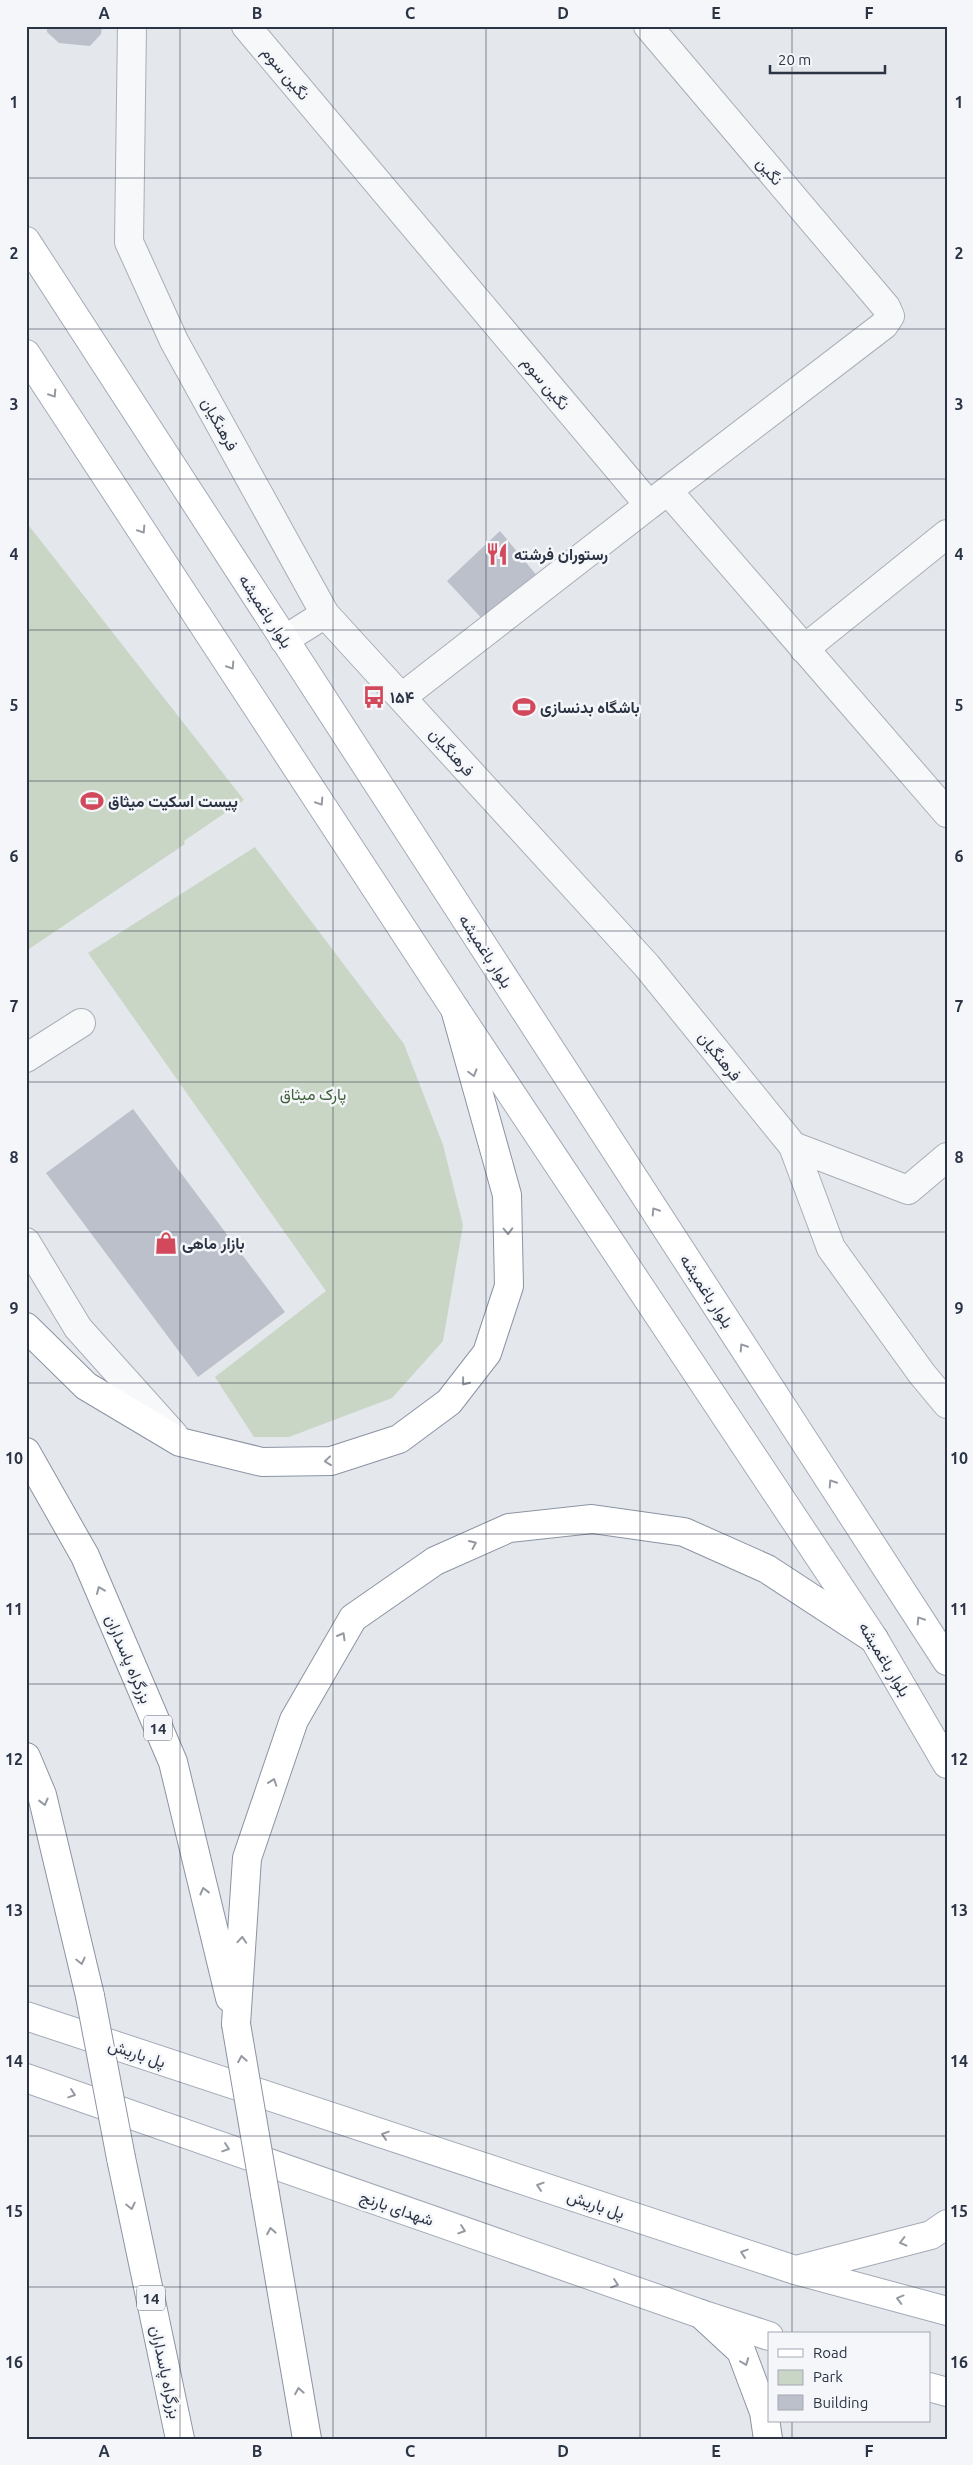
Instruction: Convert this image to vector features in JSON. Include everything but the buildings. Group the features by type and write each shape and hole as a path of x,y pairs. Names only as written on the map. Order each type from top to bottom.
{"main road":[{"name":"بلوار باغمیشه","path":"26,241 947,1660"},
{"name":"بلوار باغمیشه","path":"26,354 455,1009 874,1639 947,1764"},
{"path":"26,1327 86,1386 180,1442 262,1462 331,1461 398,1439 449,1402 487,1353 509,1286 507,1195 455,1009"},
{"name":"بزرگراه پاسداران","path":"26,1452 85,1556 173,1762 236,2024"},
{"path":"236,2024 247,1858 294,1720 353,1618 435,1561 509,1528 592,1519 684,1532 767,1570 874,1639"},
{"name":"بزرگراه پاسداران","path":"26,1757 42,1795 90,1996 121,2158 180,2439"},
{"name":"پل باریش","path":"26,2016 795,2270 947,2312"},
{"name":"14","path":"236,2024 307,2439"},
{"name":"شهدای بارنج","path":"26,2078 701,2314 768,2336"},
{"path":"795,2270 931,2235 947,2224"},
{"path":"701,2314 740,2351 764,2412 768,2439"},
{"path":"930,2387 947,2392"}],"street":[{"name":"فرهنگیان","path":"132,26 129,242 174,341 325,614 646,966 793,1146 831,1248 942,1389"},
{"name":"نگین سوم","path":"246,26 658,498 804,649 947,813"},
{"name":"نگین","path":"648,26 886,307 890,316 884,324 658,498"},
{"path":"402,697 658,498"},
{"path":"804,649 947,534"},
{"path":"284,640 325,614"},
{"path":"26,1058 81,1023"},
{"path":"793,1146 908,1190 947,1157"},
{"path":"26,1242 78,1328 180,1442"}],"green space":[{"path":"26,522 244,800 184,841 185,844 26,951"},
{"name":"پارک میثاق","path":"255,847 404,1044 443,1145 463,1225 443,1341 392,1398 289,1437 254,1437 215,1377 326,1291 88,953"}],"place":[{"name":"رستوران فرشته","path":"497,554"},
{"name":"۱۵۴","path":"374,697"},
{"name":"باشگاه بدنسازی","path":"524,707"},
{"name":"پیست اسکیت میثاق","path":"92,801"},
{"name":"بازار ماهی","path":"166,1243"}]}
